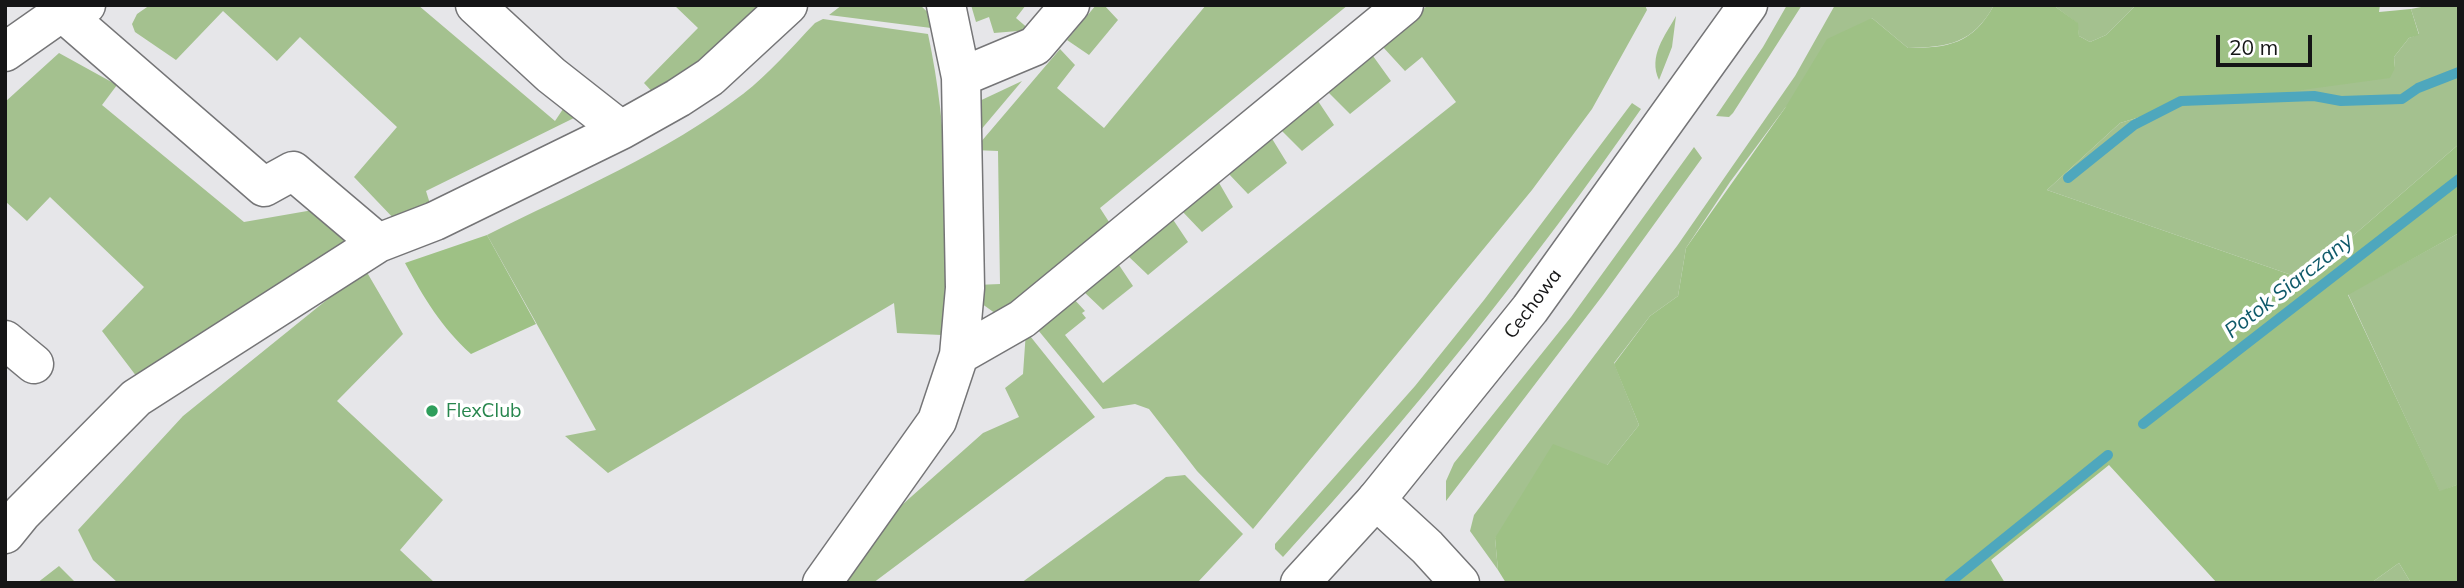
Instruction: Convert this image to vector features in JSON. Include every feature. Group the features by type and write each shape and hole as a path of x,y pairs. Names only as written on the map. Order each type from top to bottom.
{"street":[{"path":"475,5 551,75 621,130"},
{"path":"5,534 22,513 136,398 377,243 435,221 621,130 710,77 788,5"},
{"path":"822,583 937,421 959,355 965,288 961,77 946,5"},
{"path":"961,77 1035,46 1070,5"},
{"path":"959,355 1023,319 1404,5"},
{"path":"5,52 74,9 264,187 293,171 377,243"},
{"name":"Cechowa","path":"1300,583 1376,500 1530,309 1740,9"},
{"path":"5,340 34,364"},
{"path":"1376,500 1427,547 1460,583"}],"green space":[{"path":"150,5 418,5 555,121 567,103 592,126 590,134 576,117 426,191 432,210 398,223 354,177 397,127 300,37 277,61 223,11 176,60 135,32 132,24 137,14"},
{"path":"674,5 758,5 755,8 761,15 658,98 644,83 698,28"},
{"path":"842,5 920,5 938,22 939,29 829,15"},
{"path":"971,5 1026,5 1016,18 1030,30 994,33 989,17 976,22"},
{"path":"1096,5 1104,5 1118,20 1089,55 1067,40"},
{"path":"1206,5 1348,5 1100,208 1111,225 999,316 978,301 976,285 1000,284 998,151 974,150 1060,49 1075,65 1057,88 1104,128"},
{"path":"1428,5 1645,5 1647,10 1592,109 1532,190 1253,529 1197,471 1149,409 1135,404 1103,409 1038,330 1073,298 1085,311 1082,313 1086,318 1065,335 1103,383 1456,102 1422,57 1405,71 1382,46"},
{"path":"1787,5 1802,5 1733,113 1729,117 1716,116 1763,47"},
{"path":"1835,5 1994,5 1986,18 1968,35 1958,41 1935,46 1908,48 1872,18 1785,108 1730,182 1686,248 1678,296 1650,316 1614,363 1639,425 1607,465 1495,538 1498,570 1470,531 1474,515 1677,246 1795,76"},
{"path":"1994,5 2053,5 2078,23 2079,36 2090,42 2106,35 2134,7 2142,5 2380,5 2379,12 2411,9 2419,35 2409,38 2394,57 2395,68 2390,78 2170,108 2120,123 2047,190 2303,279 2459,144 2459,233 2348,295 2440,491 2459,484 2459,583 2411,583 2399,563 2371,583 2217,583 2109,465 1991,560 2005,583 1506,583 1498,570 1495,538 1553,444 1607,465 1639,425 1614,364 1650,316 1678,296 1686,248 1785,108 1827,39 1872,18 1908,48 1947,45 1968,36 1986,18"},
{"path":"2053,5 2142,5 2134,7 2106,35 2090,42 2079,36 2077,23"},
{"path":"2431,5 2459,5 2459,144 2303,279 2047,190 2120,123 2170,108 2395,68 2394,57 2409,38 2419,34 2411,9"},
{"path":"1676,16 1672,47 1659,80 1655,63 1657,54"},
{"path":"823,19 928,34 940,108 946,184 942,335 897,333 894,303 608,473 565,436 596,430 487,235 683,135 753,86 815,23"},
{"path":"59,53 117,85 102,105 244,222 313,210 348,238 318,272 137,377 102,331 144,287 50,197 27,221 5,201 5,102"},
{"path":"1373,56 1391,81 1350,114 1328,92"},
{"path":"1022,81 974,138 973,104"},
{"path":"1318,101 1334,125 1302,151 1281,130"},
{"path":"1632,103 1641,109 1514,282 1378,449 1283,557 1275,549 1275,544 1415,386 1484,300"},
{"path":"1271,137 1287,163 1248,194 1227,172"},
{"path":"1694,147 1702,158 1603,295 1446,501 1446,481 1454,463 1571,317"},
{"path":"1218,181 1233,207 1202,232 1181,210"},
{"path":"1172,218 1188,242 1148,275 1127,255"},
{"path":"2459,233 2459,484 2440,492 2348,294"},
{"path":"487,235 536,324 471,354 434,312 405,263"},
{"path":"1117,262 1133,286 1103,310 1083,291"},
{"path":"365,269 403,334 337,401 443,500 400,550 435,583 118,583 93,560 78,530 183,416"},
{"path":"1026,331 1095,417 873,583 839,583 894,512 983,433 1019,417 1005,388 1023,374"},
{"path":"1185,475 1243,534 1197,583 1021,583 1166,477"},
{"path":"2399,563 2411,583 2371,583"},
{"path":"59,566 76,583 37,583"}],"waterway":[{"path":"2068,178 2134,125 2181,101 2314,96 2341,101 2402,99 2418,88 2459,72"},
{"name":"Potok Siarczany","path":"2143,424 2459,179"},
{"name":"Potok Siarczany","path":"1949,583 2108,455"}],"place":[{"name":"FlexClub","path":"432,411"}]}
